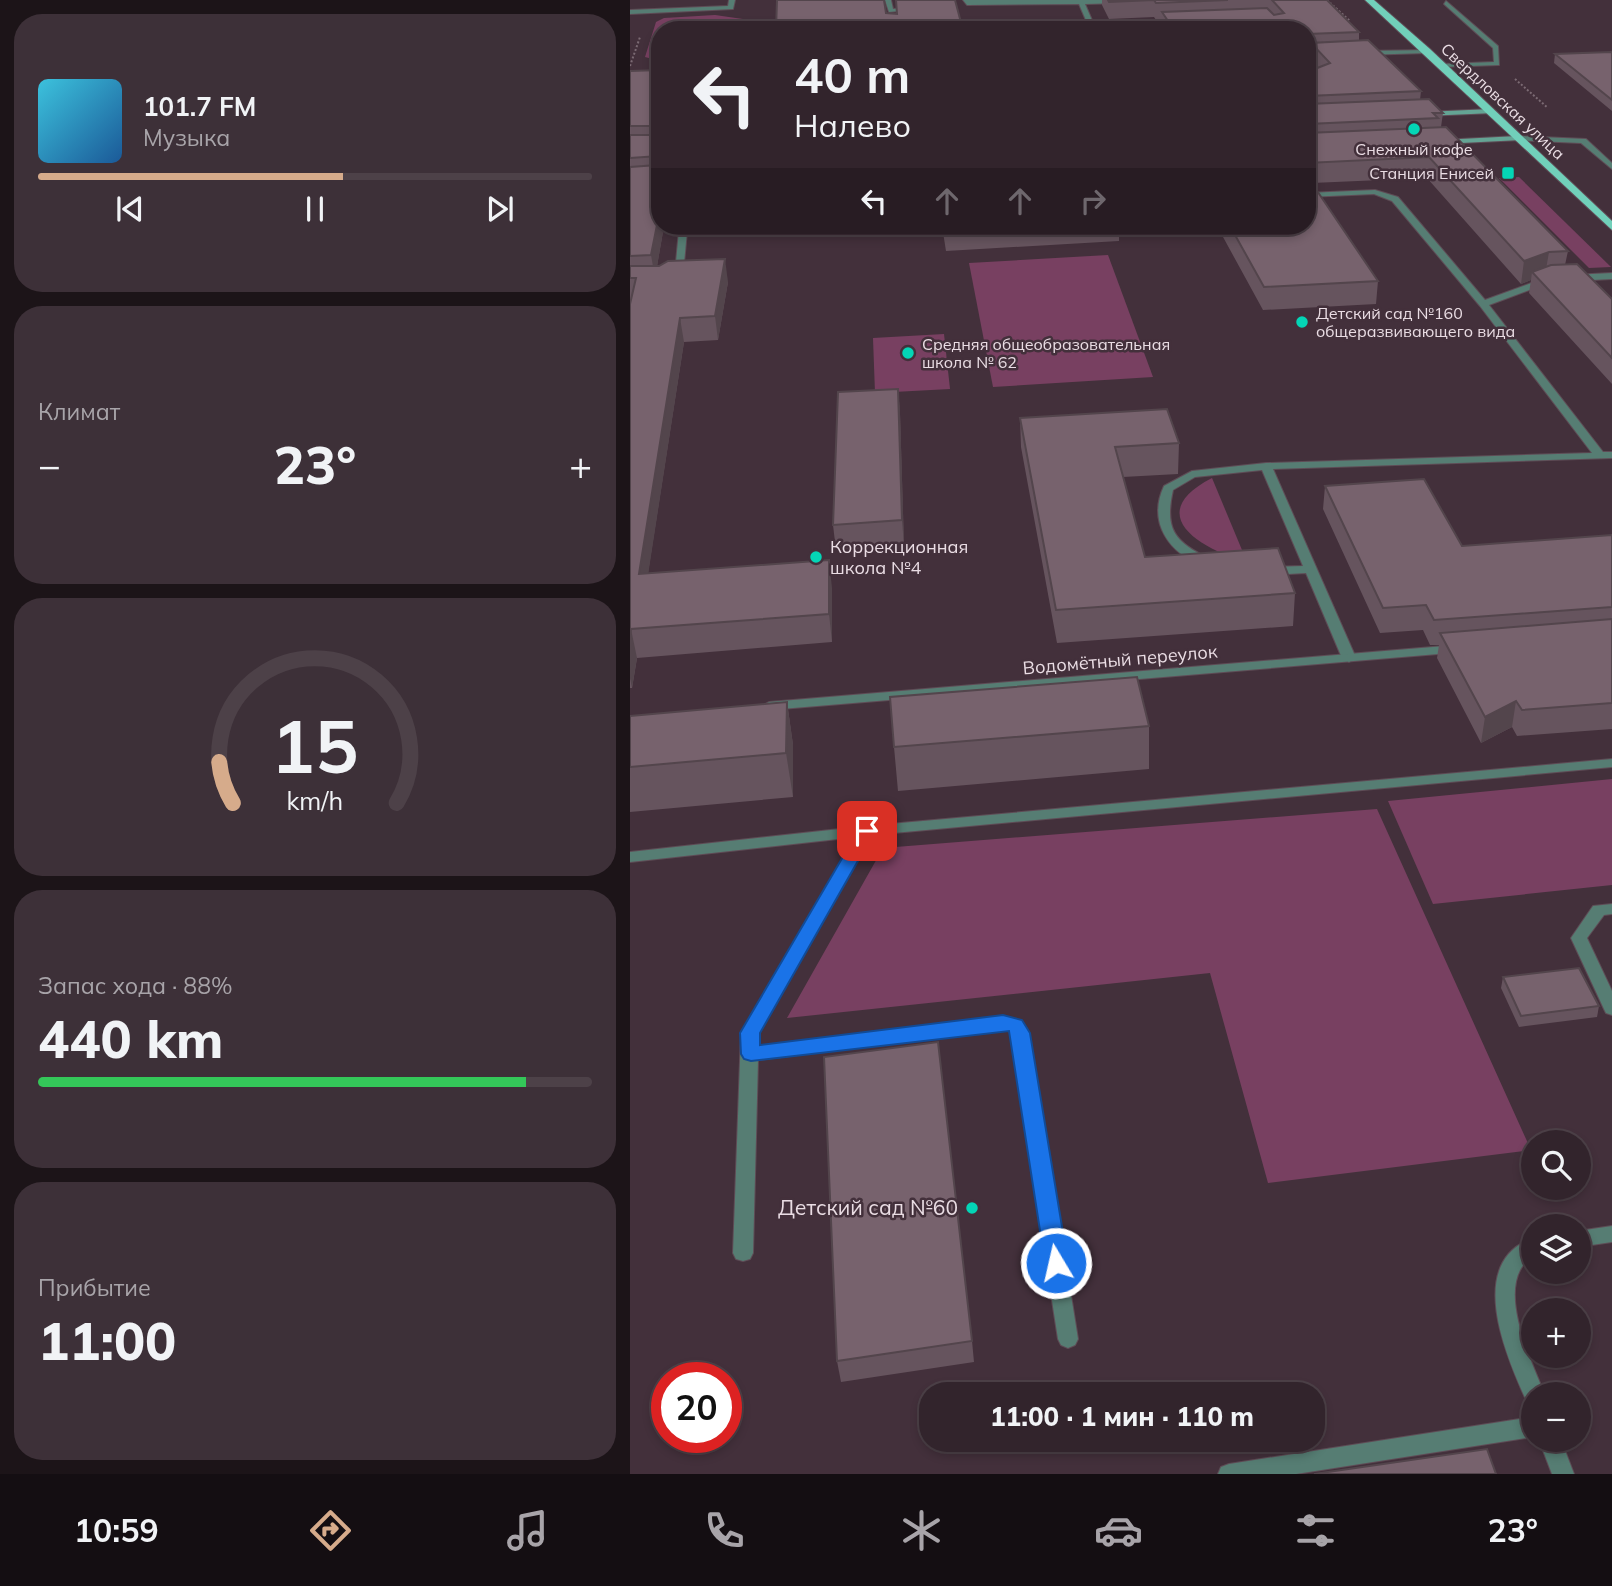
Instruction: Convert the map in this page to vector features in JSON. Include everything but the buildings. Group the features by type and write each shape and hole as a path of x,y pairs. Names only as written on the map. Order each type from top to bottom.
{"highway":[{"name":"Свердловская улица","path":"1369,0 1427,51 1612,227"}],"main road":[{"path":"1412,115 1490,111"},
{"path":"1438,142 1518,138"}],"street":[{"path":"630,12 731,8 732,0"},
{"path":"888,0 892,20"},
{"path":"954,5 967,2 1131,1"},
{"path":"1082,3 1090,21"},
{"path":"1442,66 1497,64 1496,47 1446,3"},
{"path":"891,11 929,7"},
{"path":"1347,54 1427,51"},
{"path":"1518,138 1583,141 1612,167"},
{"path":"1316,195 1375,192 1395,199 1606,456"},
{"path":"663,282 679,274 683,235"},
{"path":"1483,304 1546,280 1612,276"},
{"path":"1218,567 1191,555 1167,535 1162,509 1168,488 1192,474 1266,466 1606,456"},
{"path":"1266,466 1349,658"},
{"path":"1252,572 1310,569"},
{"name":"Водомётный переулок","path":"754,707 1473,648"},
{"path":"630,857 867,831 1612,763"},
{"path":"743,1253 750,1033 867,831"},
{"path":"1612,909 1599,910 1579,938 1612,1009"},
{"path":"751,1054 1003,1023 1015,1025 1020,1033 1068,1339"},
{"path":"1591,1236 1612,1234"},
{"path":"1521,1255 1506,1275 1503,1305 1530,1382"},
{"path":"1229,1474 1521,1429"},
{"path":"1555,1452 1563,1474"}],"shaded area":[{"path":"715,15 743,19 658,21 664,18"},
{"path":"651,38 651,59 645,57"},
{"path":"1519,177 1611,267 1589,268 1499,178"},
{"path":"1108,255 1153,377 993,387 969,263"},
{"path":"944,334 950,389 875,393 873,338"},
{"path":"1212,478 1247,562 1197,539 1186,529 1180,517 1181,504 1191,491"},
{"path":"1612,779 1612,885 1433,904 1388,801"},
{"path":"1377,809 1522,1130 1521,1151 1268,1183 1210,973 787,1018 883,848"}],"place":[{"name":"Снежный кофе","path":"1414,129"},
{"name":"Станция Енисей","path":"1508,173"},
{"name":"Детский сад №160 общеразвивающего вида","path":"1302,322"},
{"name":"Средняя общеобразовательная школа № 62","path":"908,353"},
{"name":"Коррекционная школа №4","path":"816,557"},
{"name":"Детский сад №60","path":"972,1208"}],"route":[{"path":"867,831 750,1033 751,1054 1003,1023 1015,1025 1020,1033 1056,1263"}]}
